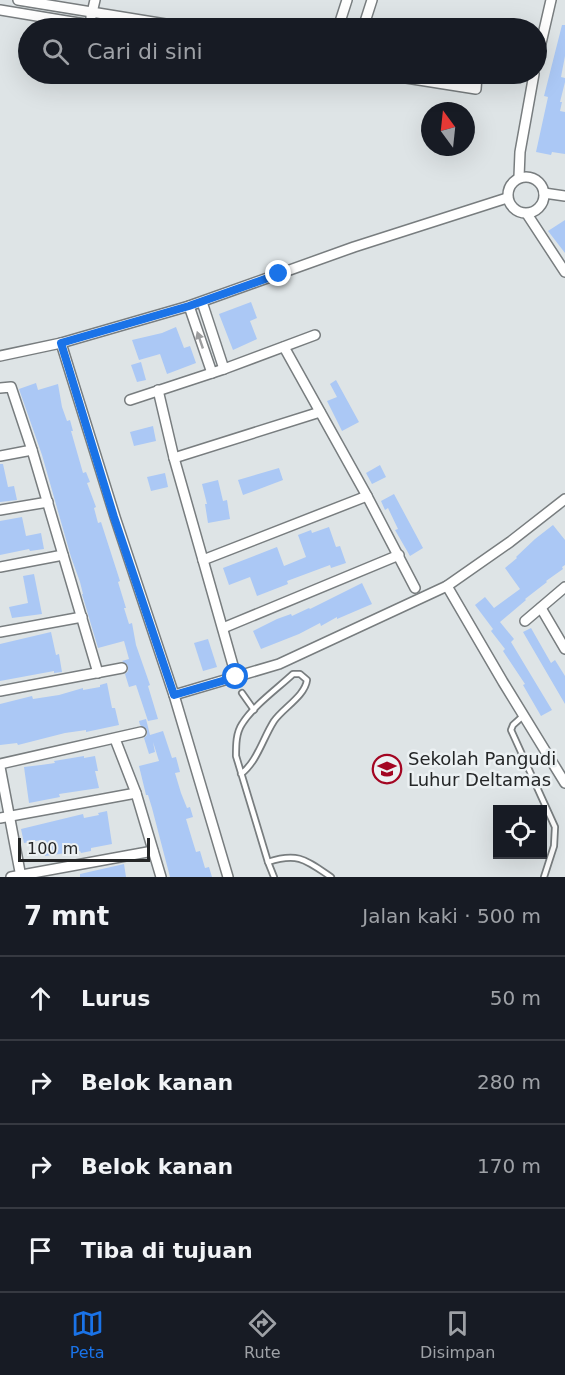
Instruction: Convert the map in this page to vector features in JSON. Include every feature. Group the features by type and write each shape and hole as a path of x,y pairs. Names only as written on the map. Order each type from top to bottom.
{"street":[{"path":"18,0 128,18"},
{"path":"91,18 95,0"},
{"path":"341,18 347,0"},
{"path":"366,18 372,0"},
{"path":"547,18 551,0"},
{"path":"0,10 48,18"},
{"path":"444,84 476,89 476,84"},
{"path":"519,177 520,152 532,84"},
{"path":"528,176 536,179 542,185 544,193 543,203 536,210 527,214 518,212 507,198 508,189 519,177 528,176"},
{"path":"544,193 565,196"},
{"path":"0,356 61,343 202,302 364,243 507,198"},
{"path":"527,214 565,272"},
{"path":"202,302 224,369"},
{"path":"189,306 212,373"},
{"path":"130,400 224,369 315,335"},
{"path":"61,343 114,517 174,695 228,877"},
{"path":"284,347 415,588"},
{"path":"0,388 11,387 48,501 98,673"},
{"path":"158,390 174,458 234,669"},
{"path":"174,458 320,412"},
{"path":"0,456 32,450"},
{"path":"203,560 367,496"},
{"path":"174,695 279,664 447,586 565,499"},
{"path":"0,510 48,501"},
{"path":"0,567 63,555"},
{"path":"223,628 399,555"},
{"path":"447,586 565,783"},
{"path":"525,621 565,587"},
{"path":"541,608 565,649"},
{"path":"0,632 82,617"},
{"path":"0,692 122,668"},
{"path":"141,732 0,765 5,817 17,876 153,851"},
{"path":"115,739 136,793 161,877"},
{"path":"5,817 136,793"}],"lane":[{"path":"241,774 249,768 274,721 304,688 307,680 300,674 293,674 254,710 242,724 236,742 236,756 241,774 274,877"},
{"path":"242,693 254,710"},
{"path":"524,717 513,725 511,730 555,827 554,846 544,877"},
{"path":"268,862 285,856 299,859 316,866 331,877"}],"building":[{"path":"562,25 565,25 565,56 561,77 565,78 565,82 560,111 565,112 565,154 552,152 551,155 536,152 548,97 544,96"},
{"path":"565,220 565,253 548,231"},
{"path":"251,302 257,318 250,321 257,339 233,350 219,314"},
{"path":"176,327 184,348 190,346 196,363 167,374 160,354 139,360 132,340"},
{"path":"141,362 146,380 137,382 131,365"},
{"path":"336,380 359,422 342,431 327,401 337,397 330,384"},
{"path":"36,383 38,390 58,384 62,407 67,421 70,420 83,473 86,472 90,482 87,483 96,507 94,508 98,523 101,522 120,581 118,582 126,608 124,608 129,624 132,623 136,645 150,685 148,686 158,719 148,721 136,685 129,687 125,674 128,666 122,661 129,659 124,641 98,648 42,455 19,389"},
{"path":"153,426 156,441 134,446 130,432"},
{"path":"0,464 3,464 8,487 14,486 17,500 0,502"},
{"path":"380,465 386,477 372,484 366,473"},
{"path":"279,468 283,480 243,495 238,480"},
{"path":"165,473 168,487 151,491 147,477"},
{"path":"218,480 223,501 227,500 230,519 208,523 205,504 207,504 202,484"},
{"path":"394,494 423,548 410,556 395,530 398,529 388,508 385,510 381,501"},
{"path":"22,517 26,536 41,533 44,549 30,551 29,549 0,555 0,521"},
{"path":"553,525 565,540 563,569 500,622 514,639 511,642 552,710 541,716 523,685 525,684 503,651 505,649 475,605 485,597 494,608 520,589 505,568"},
{"path":"329,527 336,547 340,546 346,563 331,568 330,565 287,581 288,584 257,596 250,577 229,585 223,568 277,547 284,566 306,557 298,535"},
{"path":"34,574 42,614 12,618 9,607 28,603 23,576"},
{"path":"362,583 372,604 337,619 337,617 321,626 320,623 261,649 253,631 277,619 310,609"},
{"path":"531,628 551,663 555,660 565,676 565,704 523,632"},
{"path":"51,632 56,655 59,654 62,672 54,673 54,671 0,681 0,644"},
{"path":"208,639 217,667 203,671 194,643"},
{"path":"107,683 112,708 115,708 119,725 86,732 86,730 65,733 18,745 17,743 0,745 0,704 32,696 33,699 83,688 83,690 100,687"},
{"path":"146,719 150,735 163,731 172,758 176,757 180,772 175,773 187,808 190,807 193,817 186,819 192,839 196,852 200,851 205,868 209,867 212,877 170,877 139,766 159,761 153,742 155,752 149,754 144,738 147,730 140,725 139,721"},
{"path":"84,756 84,758 95,756 98,771 95,771 99,788 59,794 60,797 29,803 24,767"},
{"path":"107,811 112,844 91,848 91,851 81,853 80,851 45,856 42,840 24,843 21,829 83,814 84,818 99,815 98,813"},
{"path":"124,864 126,877 80,877 80,874"}],"place":[{"name":"Sekolah Pangudi Luhur Deltamas","path":"387,769"}],"route":[{"path":"236,677 174,695 114,517 61,343 202,302 279,274"}]}
